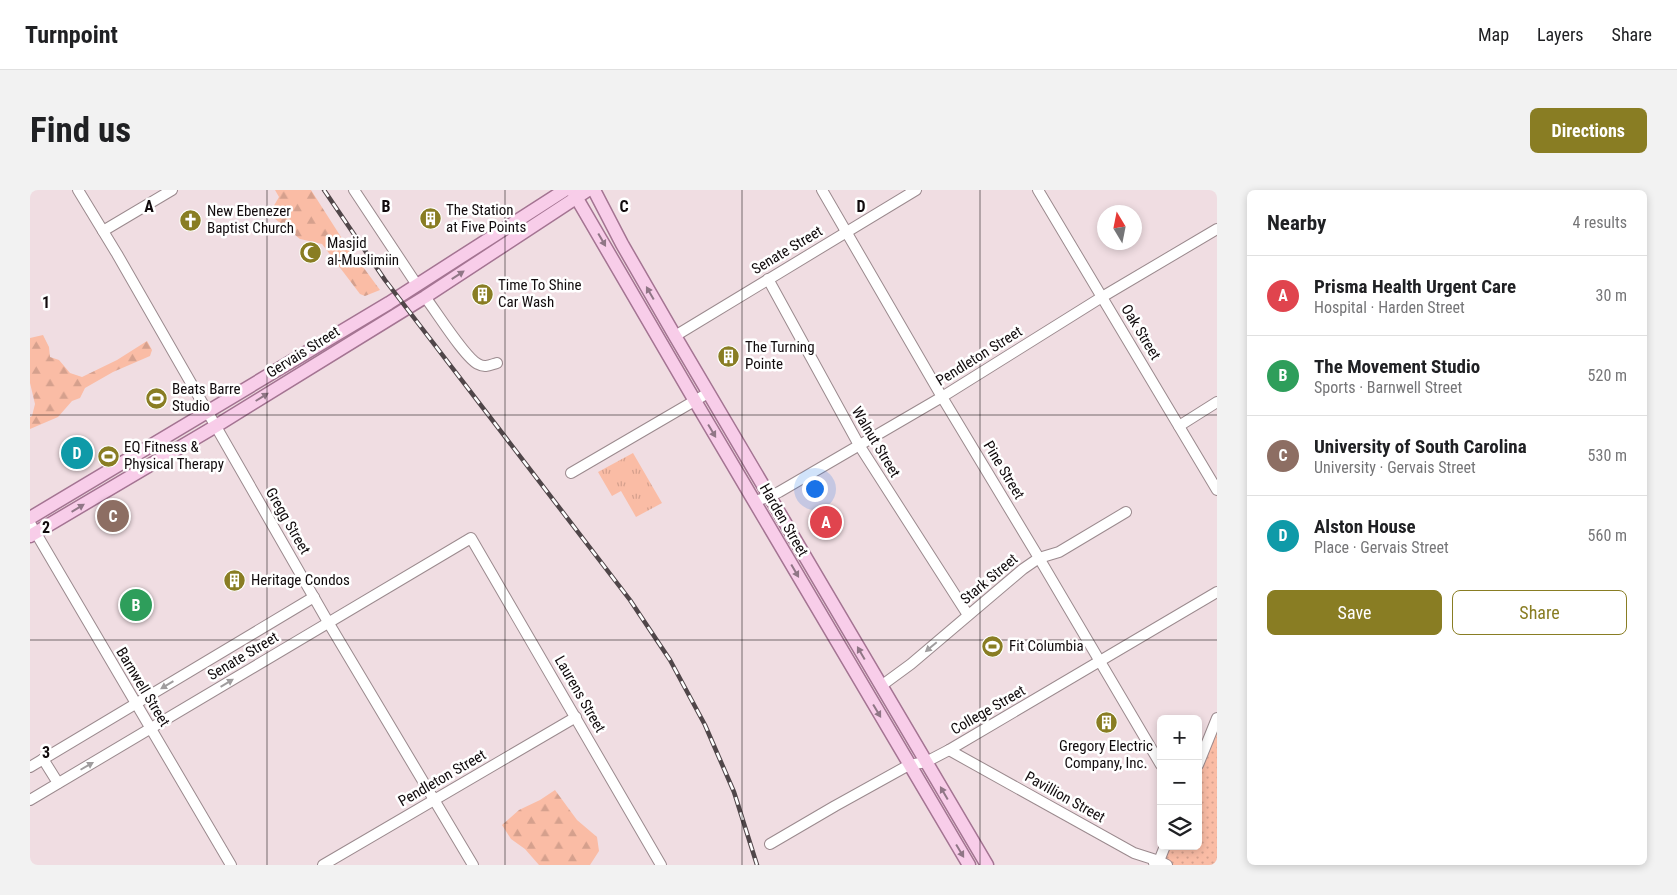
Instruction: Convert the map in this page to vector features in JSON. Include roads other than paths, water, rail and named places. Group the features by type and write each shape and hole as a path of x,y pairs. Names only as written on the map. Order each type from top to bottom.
{"main road":[{"name":"Gervais Street","path":"30,518 417,285 564,190"},
{"name":"Gervais Street","path":"32,531 216,426 425,297 575,194 588,190"},
{"name":"Harden Street","path":"594,190 622,244 708,393 987,865"},
{"name":"Harden Street","path":"575,194 969,865"}],"street":[{"name":"Gregg Street","path":"78,190 328,622 473,865"},
{"path":"103,231 172,190"},
{"path":"354,190 417,285"},
{"name":"Pine Street","path":"822,190 848,231 942,397 1158,760"},
{"name":"Senate Street","path":"675,336 916,190"},
{"name":"Oak Street","path":"1038,190 1217,490"},
{"name":"Pendleton Street","path":"754,501 769,497 942,397 1102,297 1217,229"},
{"name":"Walnut Street","path":"768,279 859,445 968,615"},
{"path":"425,297 466,354 477,364 486,366 497,363"},
{"path":"571,473 708,393"},
{"path":"1178,426 1217,402"},
{"name":"Stark Street","path":"880,686 911,664 1023,569 1039,558 1058,552 1126,512"},
{"name":"Barnwell Street","path":"32,531 231,865"},
{"name":"Senate Street","path":"30,800 471,538"},
{"name":"Laurens Street","path":"471,538 661,865"},
{"name":"College Street","path":"770,844 909,765 926,762 949,750 1217,592"},
{"name":"Senate Street","path":"30,767 314,598"},
{"name":"Pendleton Street","path":"323,865 576,717"},
{"path":"1200,760 1217,718"},
{"name":"Pavillion Street","path":"949,750 1134,853 1159,864"},
{"path":"44,759 58,783"},
{"path":"1159,864 1164,850"}],"railway":[{"path":"324,190 385,280 630,600 670,660 705,725 734,792 757,865"}],"place":[{"name":"The Station at Five Points","path":"430,219"},
{"name":"New Ebenezer Baptist Church","path":"191,220"},
{"name":"Masjid al-Muslimiin","path":"311,252"},
{"name":"Time To Shine Car Wash","path":"482,294"},
{"name":"The Turning Pointe","path":"729,356"},
{"name":"Beats Barre Studio","path":"156,398"},
{"name":"Alston House","path":"77,453"},
{"name":"EQ Fitness & Physical Therapy","path":"108,456"},
{"name":"University of South Carolina","path":"113,516"},
{"name":"Prisma Health Urgent Care","path":"826,522"},
{"name":"Heritage Condos","path":"235,580"},
{"name":"The Movement Studio","path":"136,605"},
{"name":"Fit Columbia","path":"993,646"},
{"name":"Gregory Electric Company, Inc.","path":"1106,723"}]}
